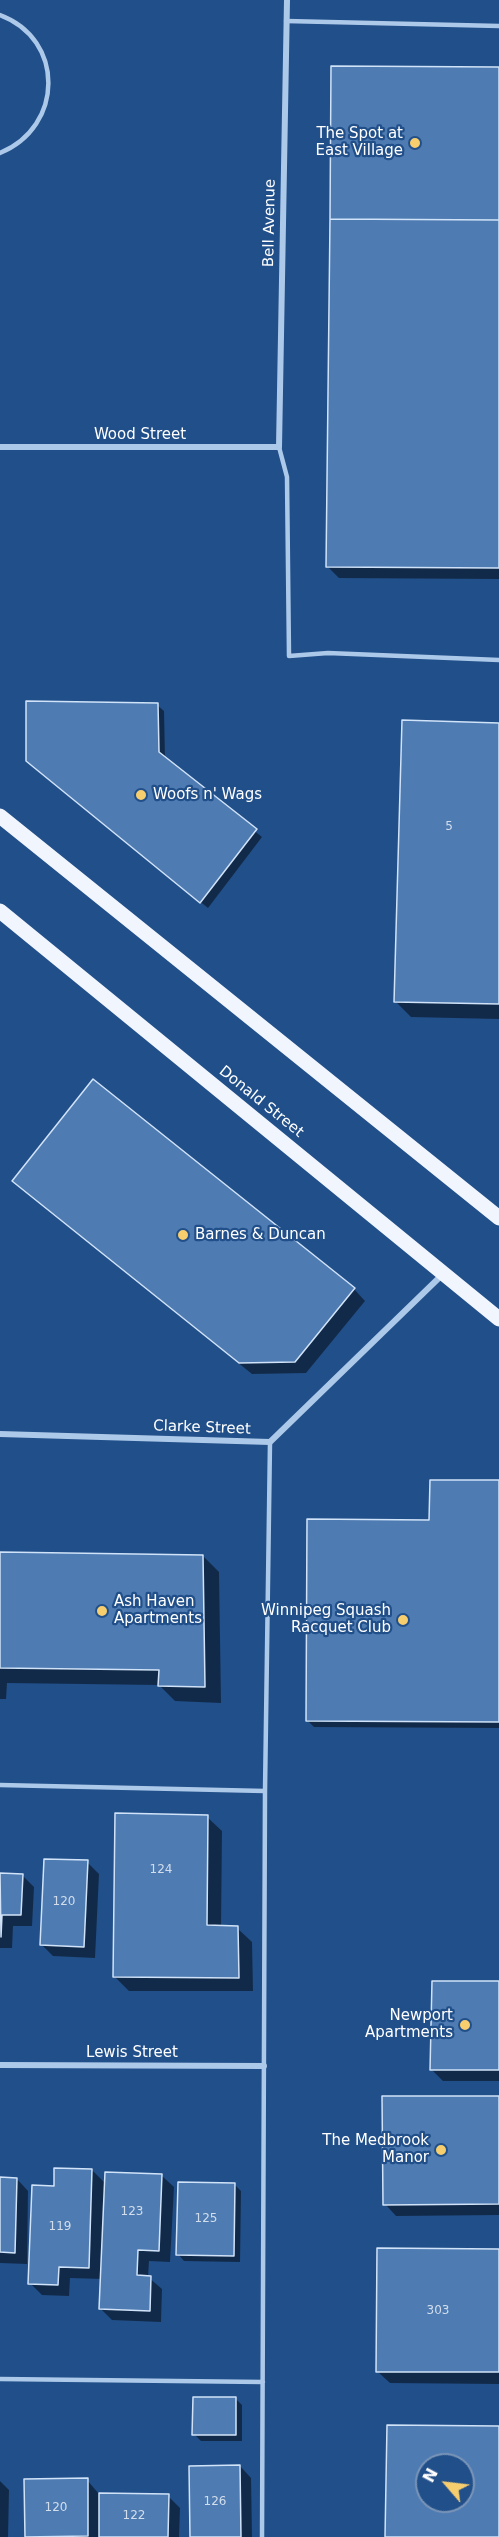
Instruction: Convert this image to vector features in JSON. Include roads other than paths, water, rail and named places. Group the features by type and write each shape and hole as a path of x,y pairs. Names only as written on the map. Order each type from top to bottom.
{"main road":[{"path":"0,816 499,1218"},
{"name":"Donald Street","path":"0,911 499,1319"}],"street":[{"name":"Bell Avenue","path":"279,447 286,0"},
{"name":"Wood Street","path":"0,447 279,447"},
{"name":"Clarke Street","path":"0,1434 270,1442 442,1274"},
{"name":"Lewis Street","path":"0,2065 264,2066"}],"lane":[{"path":"0,15 24,29 40,48 48,80 48,97 41,118 29,135 12,148 0,153"},
{"path":"286,21 499,26"},
{"path":"279,447 287,477 289,656 328,653 499,660"},
{"path":"262,2537 265,1791 270,1442"},
{"path":"0,1785 265,1791"},
{"path":"0,2379 263,2382"}],"place":[{"name":"The Spot at East Village","path":"415,143"},
{"name":"Woofs n' Wags","path":"141,795"},
{"name":"Barnes & Duncan","path":"183,1235"},
{"name":"Ash Haven Apartments","path":"102,1611"},
{"name":"Winnipeg Squash Racquet Club","path":"403,1620"},
{"name":"Newport Apartments","path":"465,2025"},
{"name":"The Medbrook Manor","path":"441,2150"}]}
